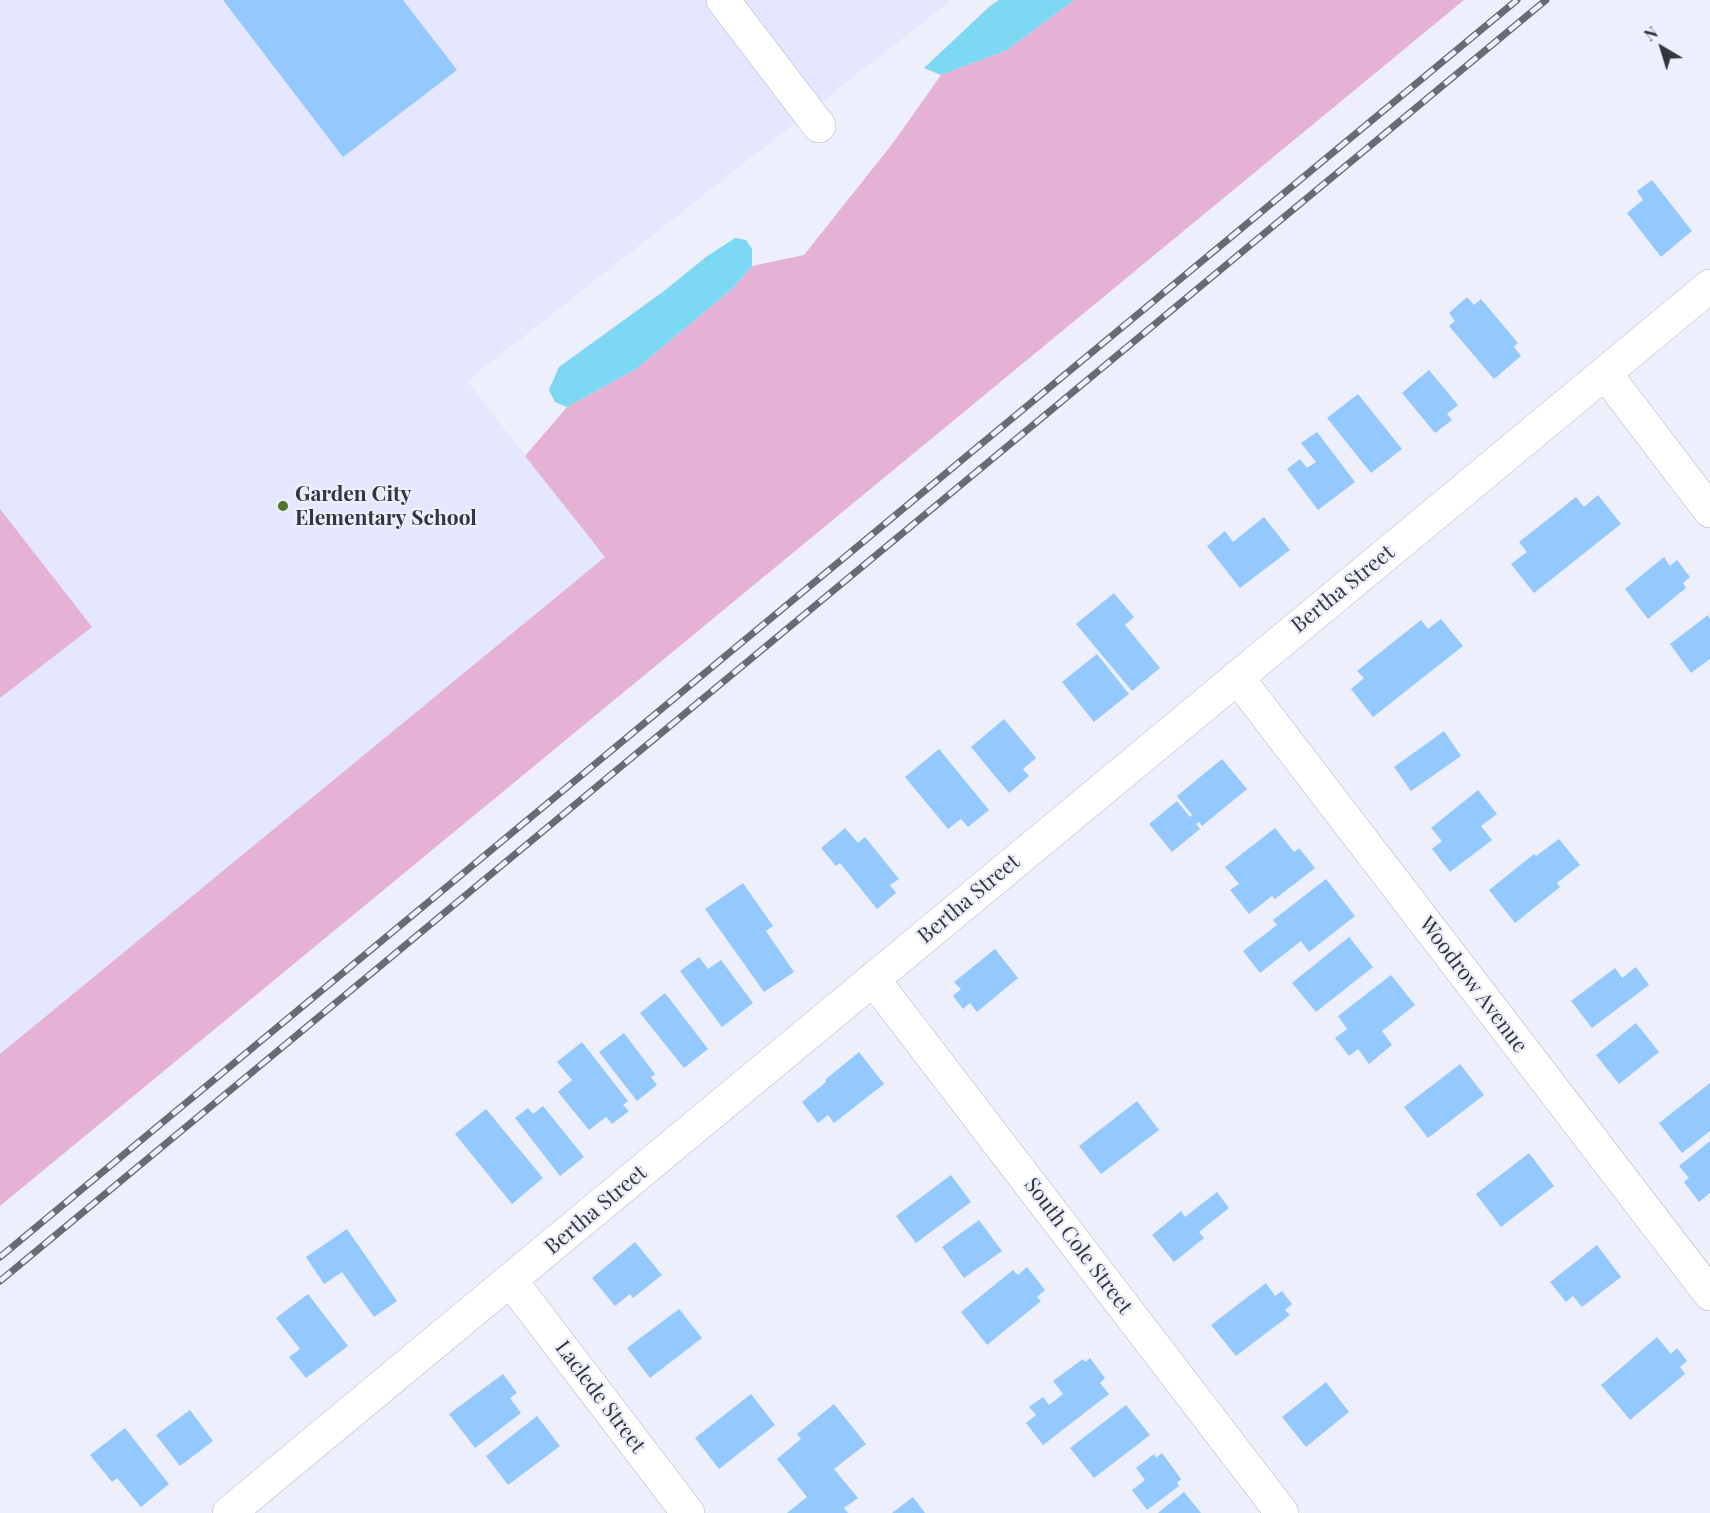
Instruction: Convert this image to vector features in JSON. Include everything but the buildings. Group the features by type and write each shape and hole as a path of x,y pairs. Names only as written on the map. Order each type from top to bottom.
{"street":[{"path":"723,0 819,126"},
{"name":"Bertha Street","path":"229,1513 1710,286"},
{"path":"1605,373 1710,511"},
{"name":"Woodrow Avenue","path":"1237,677 1710,1294"},
{"name":"South Cole Street","path":"873,979 1282,1513"},
{"name":"Laclede Street","path":"511,1281 688,1513"}],"shaded area":[{"name":"Garden City Elementary School","path":"0,0 951,0 467,381 605,557 0,1054"},
{"path":"1074,0 1464,0 0,1206 0,1054 605,557 525,456 567,407 636,369 732,289 752,266 804,255 893,143 941,75 1007,50"},
{"path":"0,509 92,627 0,698"}],"water":[{"path":"999,0 1074,0 1007,50 941,75 924,68 990,6"},
{"path":"735,238 746,240 752,249 752,266 732,289 636,369 567,407 555,402 549,390 559,367 664,291 706,257"}],"railway":[{"path":"0,1257 1517,0"},
{"path":"0,1281 1546,0"}],"place":[{"name":"Garden City Elementary School","path":"283,506"}]}
